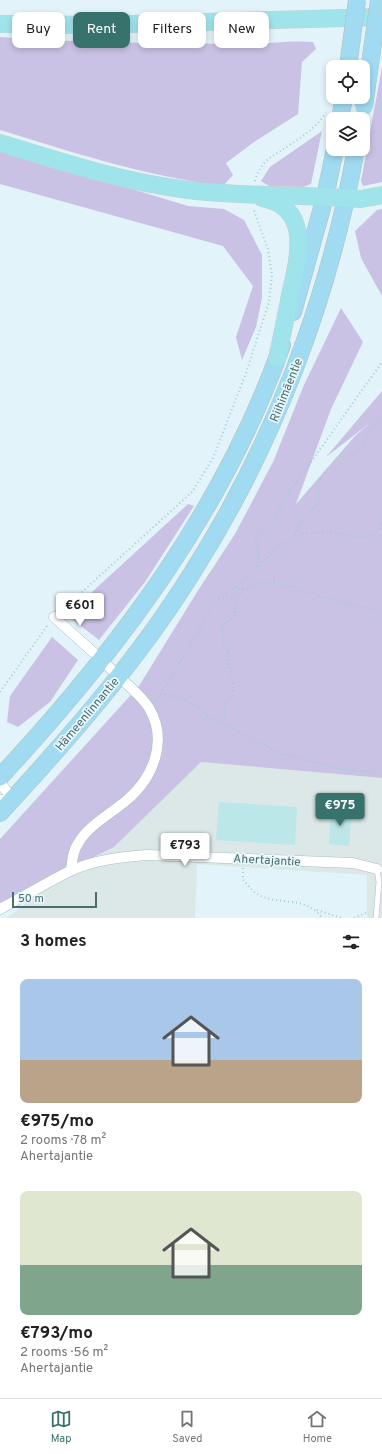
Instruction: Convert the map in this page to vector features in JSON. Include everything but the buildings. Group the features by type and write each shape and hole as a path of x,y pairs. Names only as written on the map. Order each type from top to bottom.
{"highway":[{"path":"0,24 94,24 382,17"},
{"path":"0,143 82,167 144,182 187,190 249,195 361,199 382,195"},
{"path":"249,195 276,202 286,209 292,217 299,238 297,261 277,358"}],"main road":[{"path":"349,60 357,0"},
{"path":"362,112 379,0"},
{"name":"Riihimäentie","path":"154,592 200,519 230,465 277,358 305,272 325,197 334,156"},
{"name":"Riihimäentie","path":"168,610 192,573 248,477 276,416 312,324 347,198 355,156"},
{"name":"Hämeenlinnantie","path":"0,777 69,700 154,592"},
{"name":"Hämeenlinnantie","path":"4,805 76,728 168,610"}],"street":[{"path":"54,617 93,652"},
{"path":"71,871 74,854 79,841 129,798 148,776 158,752 156,722 149,707 126,683"},
{"path":"0,783 9,794 4,805"},
{"name":"Ahertajantie","path":"0,909 71,871 98,862 147,855 353,863 380,870"}],"lane":[{"path":"376,918 380,870"}],"path":[{"path":"0,692 54,617 192,492 213,458 246,374 269,302 272,275 268,249 249,195 259,172 269,157 303,136 339,108"},
{"path":"257,567 259,554 255,541 257,537 270,524 289,493 382,362"},
{"path":"149,707 161,694 214,604 234,588 278,547 288,542 295,534 304,517 318,504 318,486 326,470 336,468 349,455 362,447 366,438 382,418"},
{"path":"295,534 329,534 333,532 356,537 368,537 378,531 382,524"},
{"path":"274,575 274,582"},
{"path":"219,599 234,598 245,589 264,582 274,582 284,586 294,587 299,592 311,593 353,606 371,608 382,616"},
{"path":"234,588 245,589"},
{"path":"221,724 225,714 225,704 233,696 233,681 227,659 228,652 224,648 222,626 234,617 236,602 234,598"},
{"path":"161,694 196,704 203,709 207,716 282,754 335,768 382,773"},
{"path":"242,859 243,880 256,893 270,898 295,902 342,918"},
{"path":"354,918 367,913 377,906"},
{"path":"316,910 322,918"}],"shaded area":[{"path":"0,37 12,38 12,48 65,48 65,40 73,40 73,48 130,48 130,42 138,43 138,48 206,48 206,44 214,44 214,48 269,48 269,43 313,42 316,49 302,62 298,114 254,142 226,163 233,175 223,186 194,182 110,163 0,130"},
{"path":"382,67 382,182 363,186 361,181 366,156 370,156 370,132"},
{"path":"322,131 311,184 303,187 269,186 261,181 270,167"},
{"path":"0,149 188,206 224,209 244,220 262,255 262,298 256,327 242,360 236,337 253,286 223,246 0,184"},
{"path":"382,209 382,296 361,258 355,231 377,210"},
{"path":"341,308 363,342 331,409 296,504 355,436 370,423 326,457 382,391 382,778 201,762 114,847 0,903 0,839 139,686 235,534 273,462 304,385"},
{"path":"188,504 194,506 145,582 99,640 67,615"},
{"path":"52,637 78,660 50,702 18,727 7,722 10,696"},
{"path":"201,762 382,778 382,918 367,918 367,875 197,864 195,918 7,918 91,854"}]}
